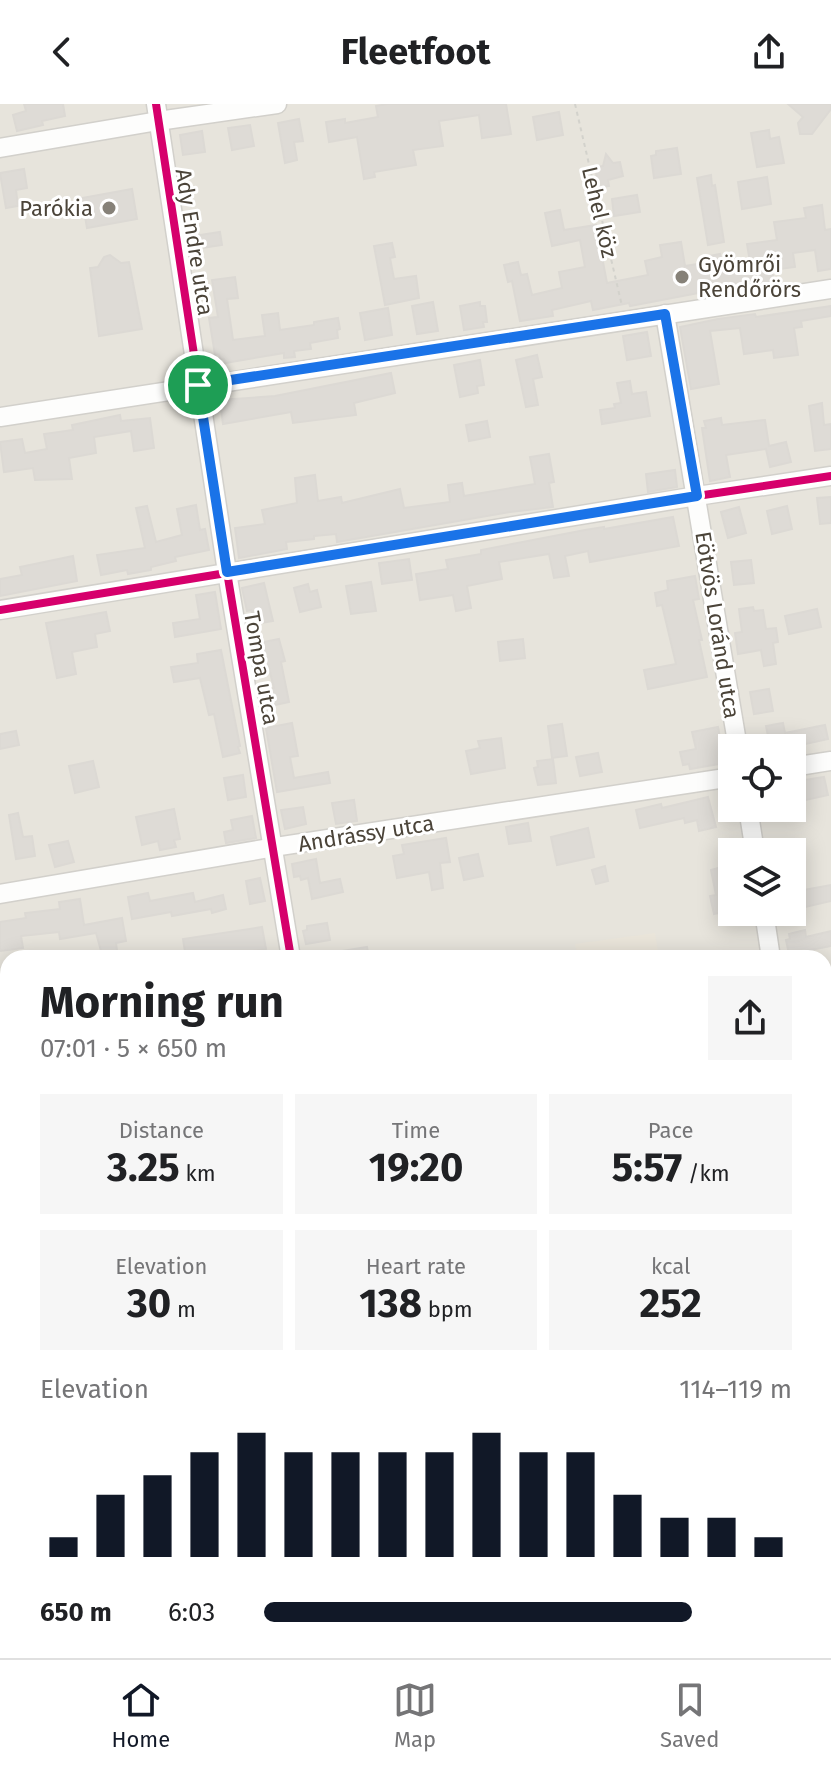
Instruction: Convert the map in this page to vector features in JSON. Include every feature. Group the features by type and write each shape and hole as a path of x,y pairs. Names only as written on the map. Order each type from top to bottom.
{"street":[{"path":"0,148 157,112 277,104"},
{"name":"Ady Endre utca","path":"157,112 198,385"},
{"path":"0,417 831,289"},
{"name":"Eötvös Loránd utca","path":"665,314 736,734"},
{"name":"Tompa utca","path":"198,385 290,950"},
{"path":"0,610 831,476"},
{"path":"806,765 831,761"},
{"name":"Andrássy utca","path":"0,894 718,779"},
{"path":"766,926 770,950"}],"shaded area":[{"path":"0,104 831,104 831,950 0,950"},
{"path":"655,933 658,950 576,950 575,944"}],"building":[{"path":"24,104 63,104 65,116 17,131 13,115 26,111"},
{"path":"506,104 511,134 482,138 479,115 439,121 443,146 413,150 416,165 374,172 375,177 364,179 357,137 329,142 326,122 345,119 345,123 378,117 376,106"},
{"path":"788,104 831,104 831,109 812,134 800,134 798,123 803,117"},
{"path":"559,112 563,135 537,140 533,117"},
{"path":"299,119 303,141 294,142 297,160 285,163 278,123"},
{"path":"250,125 254,146 232,150 228,128"},
{"path":"769,130 770,139 779,137 784,163 757,167 751,133"},
{"path":"202,131 205,152 183,155 180,135"},
{"path":"677,148 681,174 654,178 651,156 656,155 656,151"},
{"path":"606,154 613,163 620,162 623,176 608,180 609,186 597,188 596,167 603,166"},
{"path":"24,169 27,188 16,190 18,206 6,208 0,173"},
{"path":"711,175 724,242 708,245 697,178"},
{"path":"767,177 771,204 742,209 738,182"},
{"name":"Parókia","path":"132,189 137,219 87,228 82,198"},
{"path":"637,195 640,212 614,216 612,199"},
{"path":"822,205 825,230 831,229 831,269 818,271 815,250 793,253 795,267 772,270 774,284 714,290 593,310 591,301 552,310 553,316 520,321 512,281 508,282 504,265 518,262 521,275 527,274 532,295 562,288 559,272 585,267 580,240 552,246 545,213 560,210 564,230 596,225 607,283 648,275 645,261 662,257 660,245 681,242 685,266 710,262 709,256 720,254 722,266 750,262 747,244 777,240 774,222 806,218 804,208"},
{"path":"220,232 222,245 195,249 193,236"},
{"path":"392,243 395,257 390,258 394,279 416,276 419,298 385,305 374,246"},
{"path":"110,255 121,263 129,262 142,329 99,336 90,268 98,267 104,257"},
{"path":"235,277 238,298 227,299 233,340 265,336 262,315 278,313 280,330 338,318 338,338 310,343 311,349 294,351 295,357 284,358 284,353 225,363 219,354 215,355 209,318 218,317 212,280"},
{"path":"433,302 438,331 417,334 412,306"},
{"path":"480,302 480,306 485,306 487,322 483,322 484,327 464,330 460,306"},
{"path":"831,306 831,316 801,321 802,327 794,328 798,355 774,358 773,350 744,354 740,328 710,331 719,384 691,389 680,327 718,319"},
{"path":"388,308 392,335 365,340 360,313"},
{"path":"647,332 651,356 627,360 623,336"},
{"path":"537,355 542,377 533,379 538,405 526,407 516,360"},
{"path":"480,360 484,385 477,386 478,393 460,397 454,365"},
{"path":"391,373 395,393 354,403 356,415 293,423 291,412 223,424 220,400 275,396"},
{"path":"630,381 632,394 646,392 650,416 602,424 600,410 615,408 614,404 621,403 617,383"},
{"path":"822,403 824,425 831,424 831,449 815,451 809,406"},
{"path":"120,415 121,421 150,418 154,448 134,451 131,431 94,437 96,453 69,458 72,479 35,480 33,468 4,472 0,442 22,439 25,453 47,449 44,434 73,430 72,425"},
{"path":"721,418 722,425 765,420 769,446 786,442 791,462 770,467 766,449 726,455 730,477 710,481 702,428 706,428 704,421"},
{"path":"487,421 490,437 469,441 466,425"},
{"path":"549,454 554,482 549,483 553,507 337,542 336,534 314,536 314,539 286,542 287,549 239,558 235,528 265,524 262,510 297,503 295,478 315,475 318,501 341,497 342,503 400,489 404,508 450,502 448,485 462,483 464,496 535,484 530,457"},
{"path":"675,470 677,487 648,492 646,474"},
{"path":"831,497 831,523 820,524 817,498"},
{"path":"196,505 200,530 205,529 209,550 175,557 176,561 151,567 151,570 101,575 97,555 145,548 136,508 147,506 156,542 182,535 177,509"},
{"path":"787,506 792,529 772,534 767,511"},
{"path":"739,507 746,533 728,538 721,512"},
{"path":"673,517 679,546 590,562 588,551 565,556 569,576 554,578 549,554 499,562 502,579 467,586 471,608 456,611 453,595 420,600 416,574 448,569 446,560 585,530"},
{"path":"73,556 77,581 0,596 0,579 22,575 20,567"},
{"path":"409,559 412,580 382,584 379,563"},
{"path":"751,560 754,583 734,585 731,562"},
{"path":"695,576 699,599 693,600 707,677 648,689 644,670 676,664 662,605 657,606 655,593 668,590 667,581"},
{"path":"371,582 376,611 351,614 346,586"},
{"path":"264,583 273,621 255,624 251,610 247,611 242,588"},
{"path":"308,584 310,592 317,590 321,607 300,612 294,588"},
{"path":"215,592 221,629 175,637 173,623 200,619 196,595"},
{"path":"753,607 754,611 763,610 766,629 776,628 778,642 773,643 776,664 764,666 761,650 738,654 735,633 742,632 739,609"},
{"path":"817,609 821,627 789,634 785,616"},
{"path":"106,612 110,631 95,634 97,647 72,652 76,674 57,678 46,623"},
{"path":"279,639 285,661 281,662 289,702 266,707 262,690 274,688 268,665 260,664 256,646"},
{"path":"523,639 525,658 500,661 498,642"},
{"path":"221,650 240,746 240,753 223,757 214,714 209,715 200,678 174,682 171,667 198,663 197,654"},
{"path":"769,689 773,711 754,714 750,692"},
{"path":"292,723 298,756 290,757 294,778 328,772 330,783 277,792 266,728"},
{"path":"783,723 785,733 825,725 828,739 806,744 806,734 768,734 766,726"},
{"path":"562,724 567,756 552,758 548,726"},
{"path":"718,727 718,764 690,769 689,764 683,765 680,752 696,749 692,732"},
{"path":"16,731 19,745 0,749 0,734"},
{"path":"501,738 505,768 471,774 466,751 480,748 478,741"},
{"path":"598,753 602,772 580,776 576,757"},
{"path":"553,759 556,783 538,785 534,768 538,767 537,761"},
{"path":"93,761 99,787 75,793 69,766"},
{"path":"243,775 246,797 228,800 224,778"},
{"path":"824,777 828,795 806,800 806,780"},
{"path":"708,797 716,827 699,831 697,820 685,823 684,818 640,828 636,810 661,804 662,808"},
{"path":"354,800 357,821 336,824 332,803"},
{"path":"303,807 306,824 285,829 281,810"},
{"path":"174,809 180,839 174,840 176,847 160,850 158,841 142,845 136,817"},
{"path":"18,813 23,837 32,836 35,856 16,859 9,815"},
{"path":"252,816 256,838 226,843 224,832 233,830 231,820"},
{"path":"528,823 531,841 509,844 506,827"},
{"path":"588,828 594,857 557,865 551,837"},
{"path":"446,838 450,862 440,863 443,888 432,890 429,872 397,878 393,856 404,854 402,845"},
{"path":"68,841 74,862 55,867 49,845"},
{"path":"478,854 483,876 464,880 459,858"},
{"path":"316,859 320,883 340,879 343,892 312,899 308,878 301,880 300,876 294,877 292,864"},
{"path":"605,866 608,881 596,884 592,870"},
{"path":"718,868 718,913 714,914 710,896 716,895 711,870"},
{"path":"260,878 265,901 250,904 246,881"},
{"path":"831,885 831,901 806,907 806,890"},
{"path":"148,893 150,901 193,893 195,902 223,895 226,909 172,916 171,912 132,919 128,897"},
{"path":"80,899 84,925 122,918 126,941 116,943 117,950 101,950 96,933 60,939 59,932 21,936 23,948 0,950 0,922 26,918 25,913 60,909 59,902"},
{"path":"327,923 330,940 306,944 303,931 307,930 307,926"},
{"path":"262,927 266,949 185,950 183,939"},
{"path":"805,930 806,937 831,931 831,946 788,950 786,940 790,939 789,934"}],"cycle path":[{"path":"156,104 227,572 290,950"},
{"path":"0,610 831,476"}],"place":[{"name":"Parókia","path":"109,208"},
{"name":"Gyömrői Rendőrörs","path":"682,277"}],"route":[{"path":"665,314 697,496 227,572 198,385 665,314"}]}
